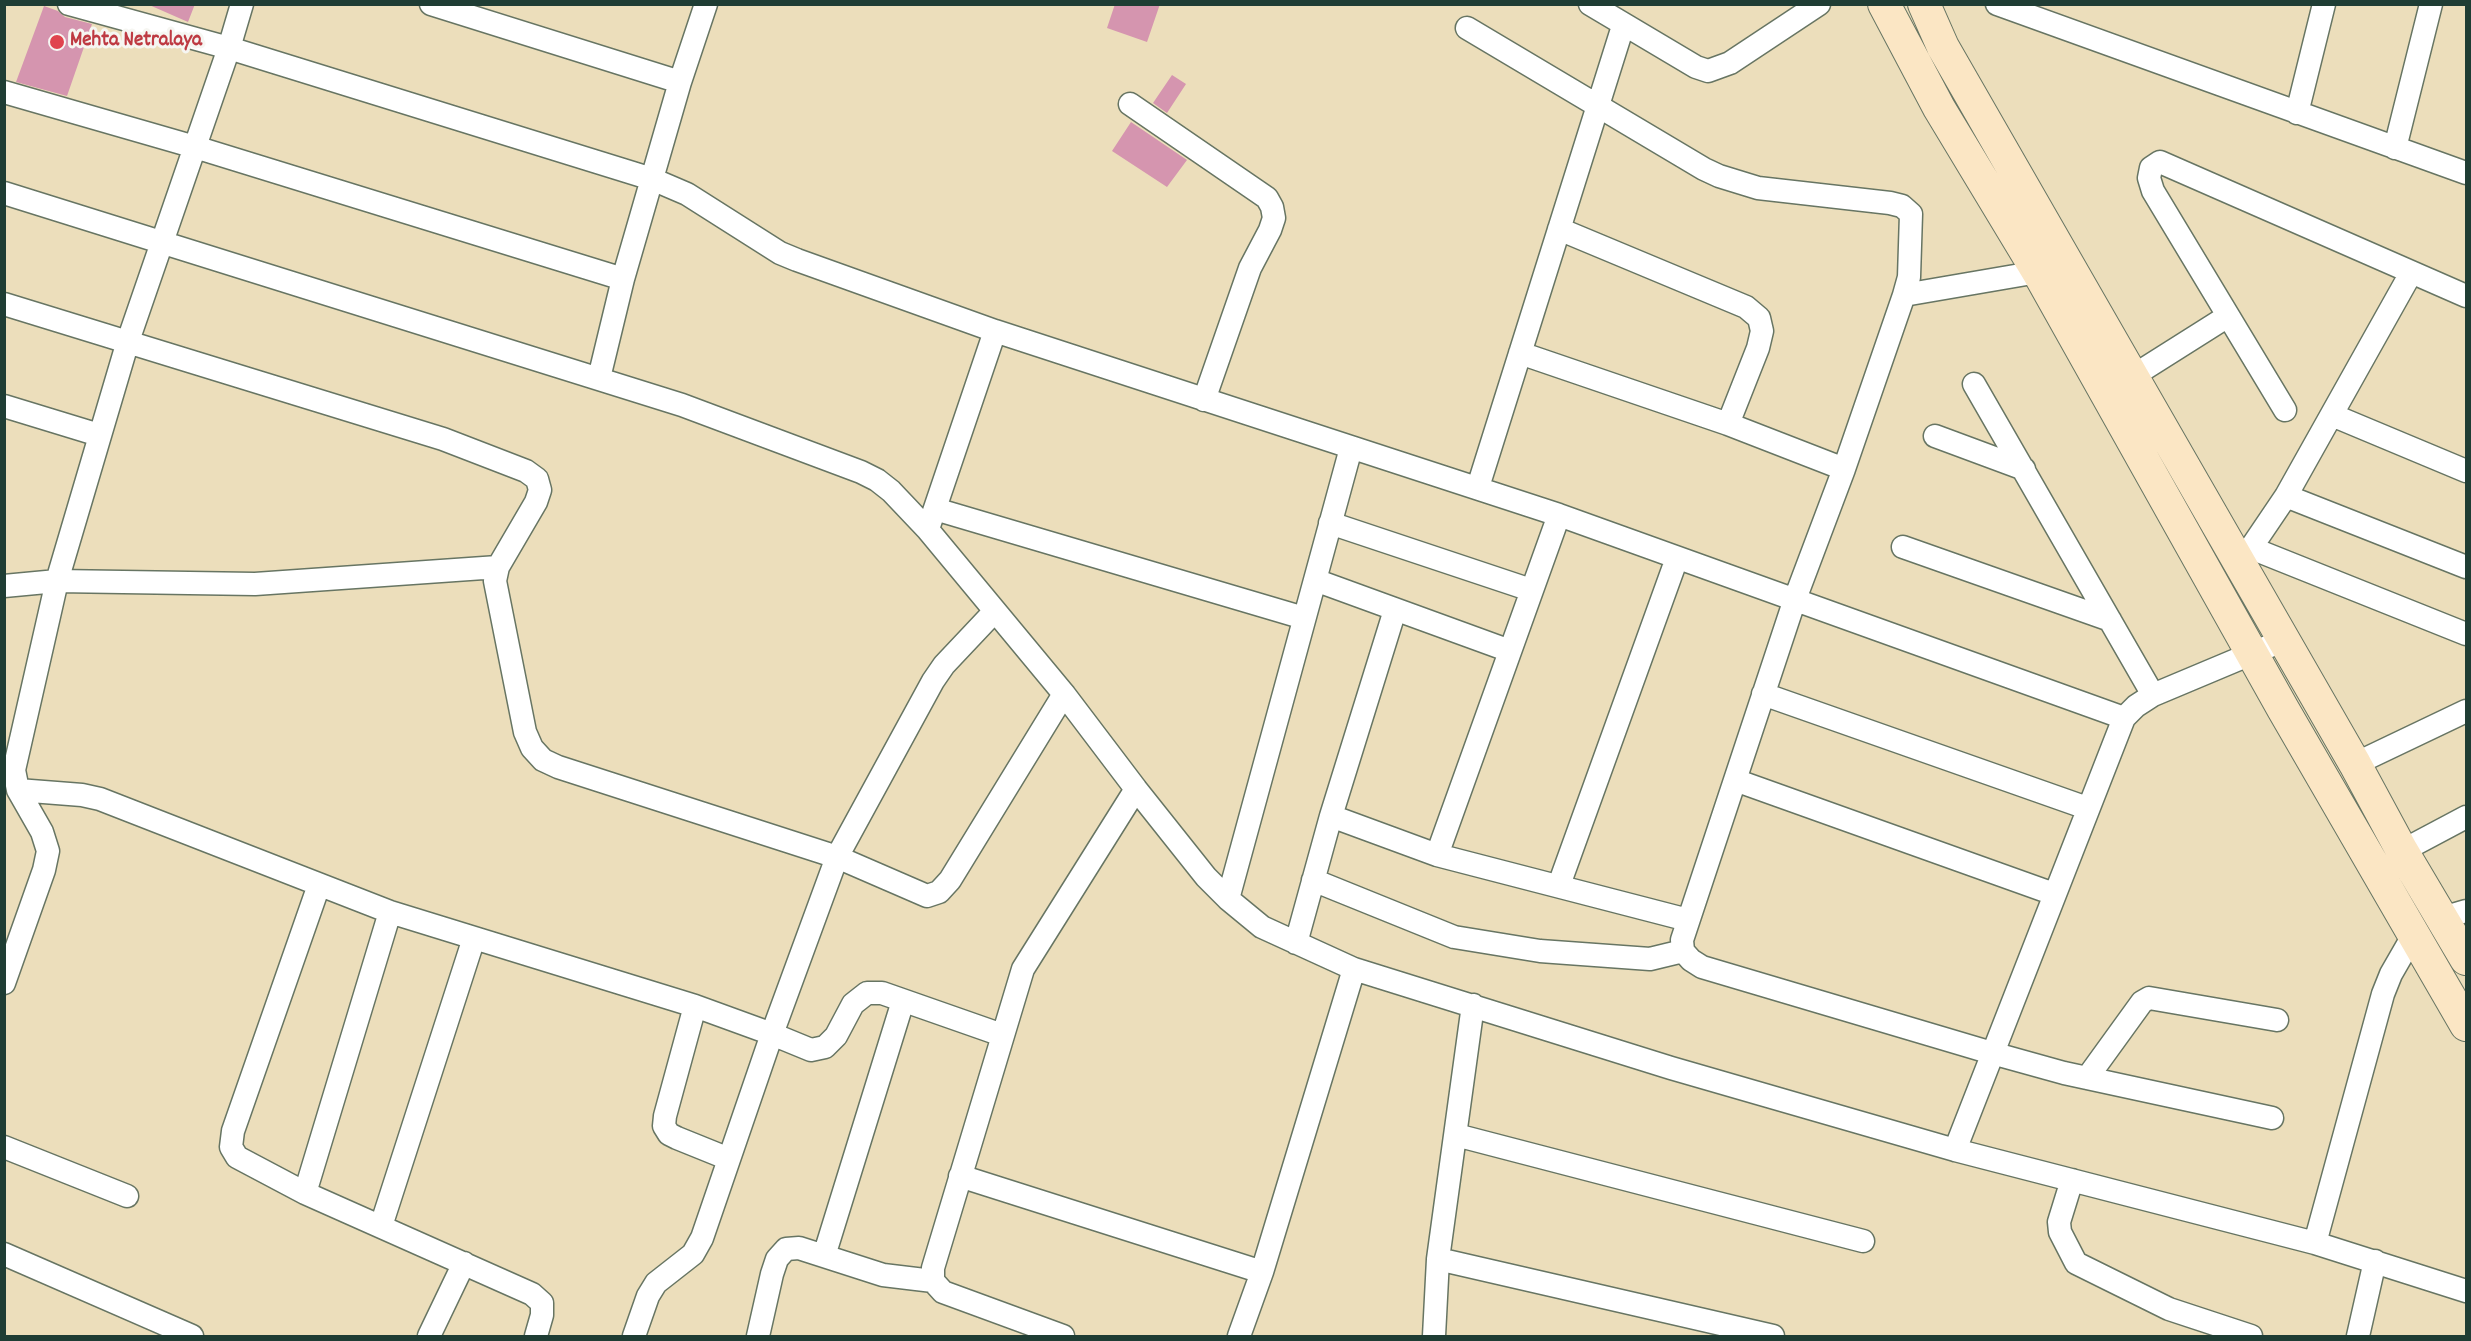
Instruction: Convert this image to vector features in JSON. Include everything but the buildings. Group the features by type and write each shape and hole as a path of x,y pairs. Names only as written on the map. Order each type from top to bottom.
{"main road":[{"path":"1924,4 1943,47 2133,376 2245,556 2284,640 2402,851 2454,915 2466,959"},
{"path":"1891,7 1939,108 2038,272 2252,653 2466,1025"}],"street":[{"path":"69,4 229,48 652,179 687,194 780,253 994,331 1559,515 2124,718"},
{"path":"4,983 44,870 48,851 42,832 18,790 14,770 57,580 128,341 242,4"},
{"path":"431,4 680,82"},
{"path":"599,378 623,279 680,82 706,4"},
{"path":"1590,4 1623,26 1696,67 1708,71 1730,63 1819,4"},
{"path":"1997,4 2466,173"},
{"path":"2297,113 2324,4"},
{"path":"2395,148 2431,4"},
{"path":"1478,487 1623,26"},
{"path":"1467,28 1719,176 1758,188 1890,203 1902,206 1911,214 1909,277 1904,295 1844,469 1795,599 1688,920 1682,940 1683,951 1702,967 1992,1053 2087,1078 2272,1118"},
{"path":"4,92 195,147 623,279"},
{"path":"1130,104 1267,198 1272,207 1274,218 1270,230 1250,268 1204,400"},
{"path":"2284,410 2153,191 2149,178 2151,168 2160,162 2466,296"},
{"path":"4,193 682,405 861,472 932,520 1304,618"},
{"path":"1559,229 1746,307 1759,318 1762,331 1758,348 1728,424"},
{"path":"1904,295 2038,272"},
{"path":"2411,273 2286,496 2245,556 2466,634"},
{"path":"4,304 443,440 526,471 537,479 540,490 536,502 498,567 495,581 496,593 525,732 532,748 543,759 569,770 837,857 927,896 939,892 950,880 1064,694"},
{"path":"2133,376 2228,316"},
{"path":"932,520 994,331"},
{"path":"1520,353 1728,424 1844,469"},
{"path":"1974,384 2153,695"},
{"path":"4,406 99,435"},
{"path":"2332,415 2466,471"},
{"path":"1935,436 2024,469"},
{"path":"1228,899 1351,448"},
{"path":"2286,496 2466,567"},
{"path":"1437,855 1559,515"},
{"path":"932,520 994,612 1064,694 1206,877 1262,927 1354,969 1671,1068 1955,1150 2315,1243 2466,1291"},
{"path":"1330,523 1531,590"},
{"path":"1903,547 2110,620"},
{"path":"1559,885 1677,558"},
{"path":"4,586 57,580 255,584 498,567"},
{"path":"1315,580 1510,651"},
{"path":"1296,943 1331,816 1395,610"},
{"path":"638,1335 648,1296 657,1283 693,1254 702,1238 772,1034 837,857 933,681 944,665 994,612"},
{"path":"1955,1150 2124,718 2136,706 2153,695 2284,640"},
{"path":"1763,694 2087,808"},
{"path":"2355,764 2466,711"},
{"path":"1735,780 2054,894"},
{"path":"933,1281 933,1268 1017,984 1034,948 1136,789"},
{"path":"18,790 82,795 100,799 390,912 695,1006 810,1050 825,1047 836,1036 853,1004 867,993 882,993 1002,1035"},
{"path":"1331,816 1437,855 1688,920"},
{"path":"2402,851 2466,818"},
{"path":"1313,880 1454,938 1540,951 1650,959 1683,951"},
{"path":"319,885 233,1131 231,1147 237,1157 305,1193 532,1294 542,1303 542,1315 536,1336"},
{"path":"305,1193 390,912"},
{"path":"2315,1243 2383,994 2391,974 2414,934"},
{"path":"381,1226 474,938"},
{"path":"1239,1336 1262,1272 1354,969"},
{"path":"2087,1078 2142,1002 2149,998 2277,1020"},
{"path":"824,1256 903,1000"},
{"path":"1434,1336 1438,1259 1473,1005"},
{"path":"695,1006 664,1126 669,1134 729,1159"},
{"path":"1456,1135 1863,1242"},
{"path":"4,1147 127,1196"},
{"path":"960,1176 1262,1272"},
{"path":"2072,1180 2059,1222 2060,1232 2076,1263 2169,1309 2251,1336"},
{"path":"758,1336 777,1259 786,1249 799,1248 883,1275 933,1281 943,1292 956,1299 1063,1336"},
{"path":"4,1254 192,1336"},
{"path":"1438,1259 1773,1336"},
{"path":"2358,1336 2375,1261"},
{"path":"429,1336 464,1263"}],"place":[{"name":"Mehta Netralaya","path":"57,42"}]}
